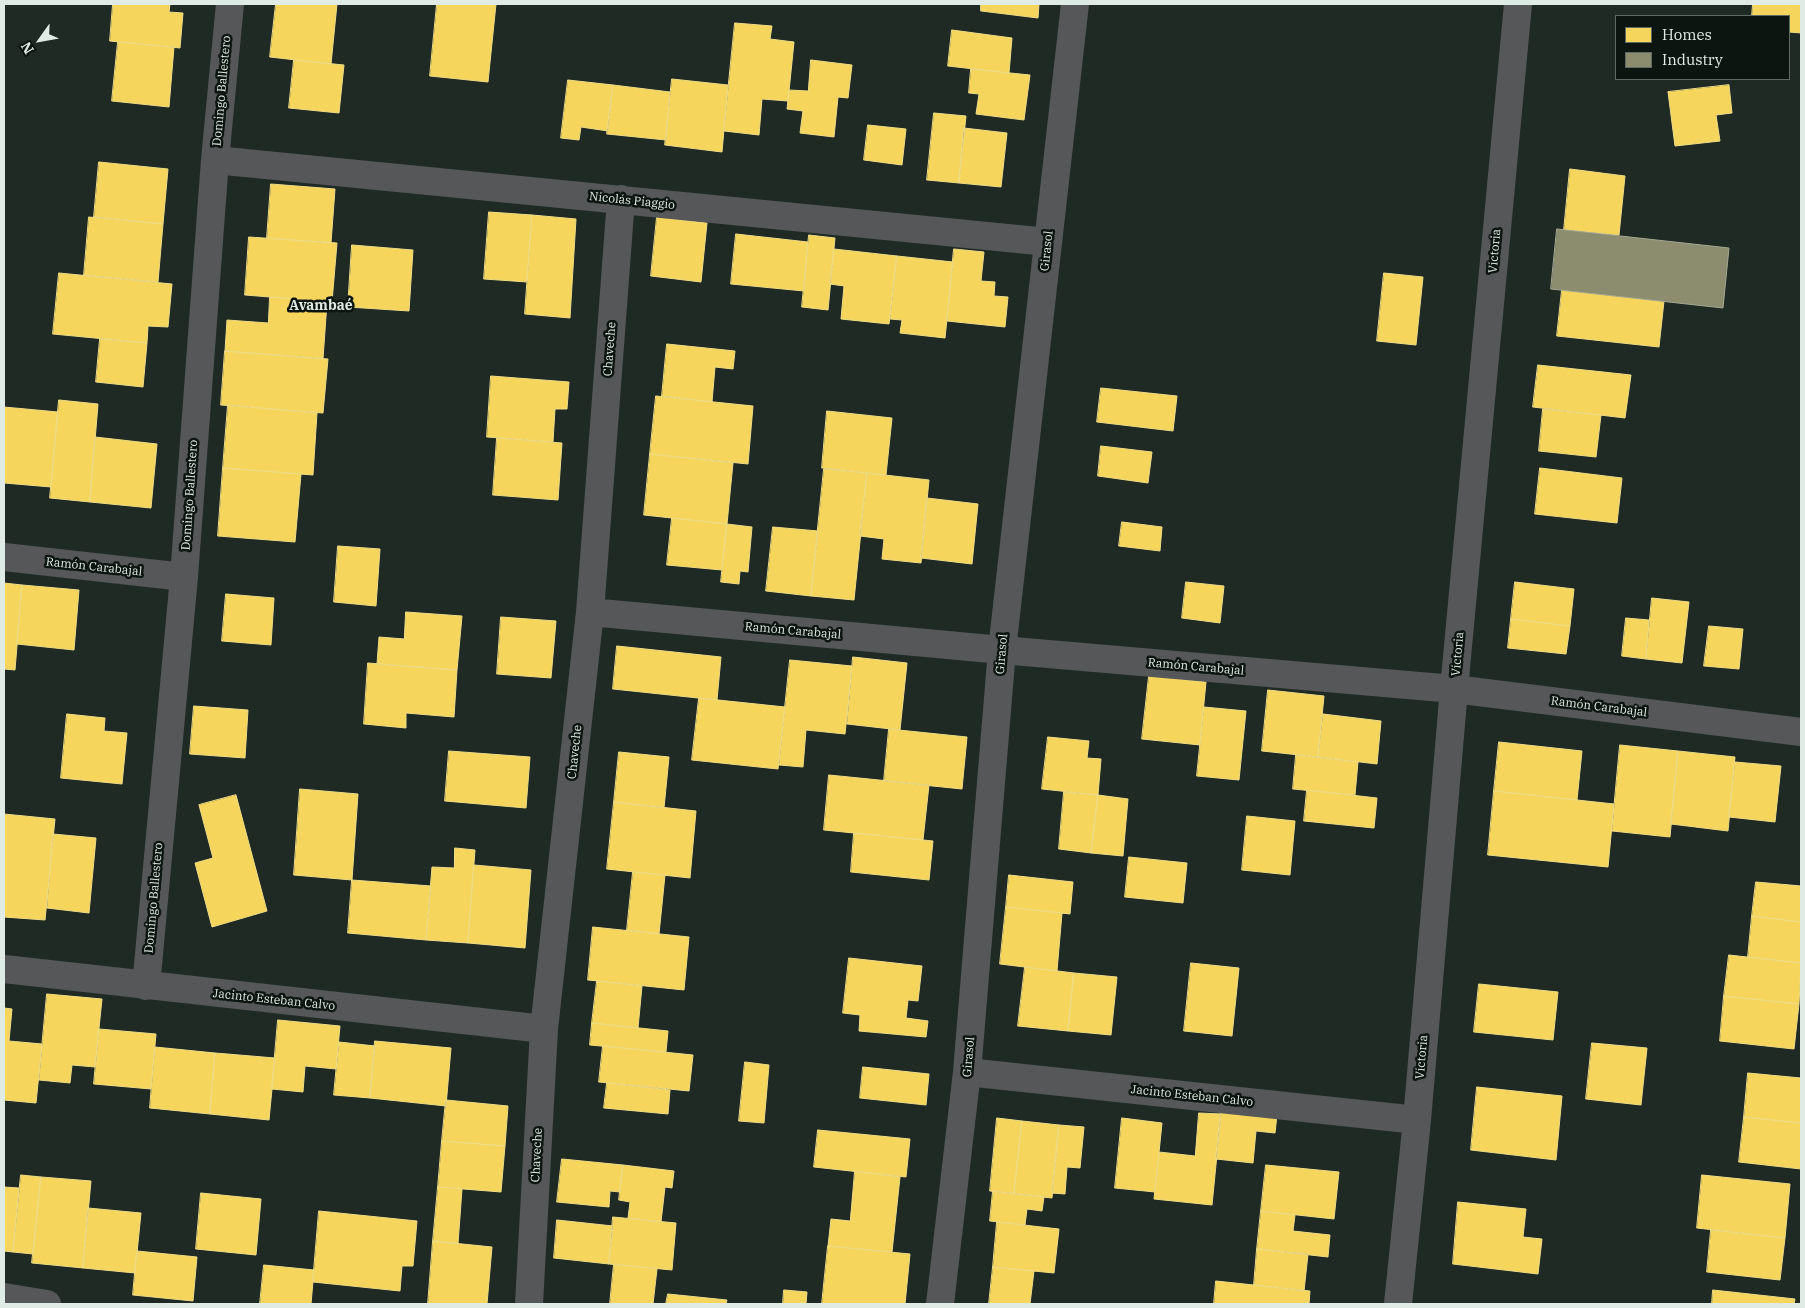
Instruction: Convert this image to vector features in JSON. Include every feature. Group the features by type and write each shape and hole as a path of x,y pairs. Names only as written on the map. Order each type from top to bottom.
{"street":[{"name":"Domingo Ballestero","path":"146,986 184,577 215,160 230,4"},
{"name":"Girasol","path":"940,1304 968,1072 1002,650 1075,4"},
{"name":"Victoria","path":"1398,1304 1417,1120 1454,689 1518,4"},
{"name":"Nicolás Piaggio","path":"215,160 1048,242"},
{"name":"Chaveche","path":"529,1304 544,1029 590,612 621,199"},
{"name":"Ramón Carabajal","path":"4,557 184,577"},
{"name":"Ramón Carabajal","path":"590,612 1454,689 1801,732"},
{"name":"Jacinto Esteban Calvo","path":"4,969 544,1029"},
{"name":"Jacinto Esteban Calvo","path":"968,1072 1417,1120"},
{"path":"4,1296 47,1304"}],"building: Homes":[{"path":"113,4 170,4 169,12 183,13 180,48 110,41"},
{"path":"276,4 337,4 331,64 270,57"},
{"path":"437,4 496,4 488,82 430,76"},
{"path":"981,4 1039,4 1038,18 981,11"},
{"path":"1753,4 1801,4 1801,33 1790,32 1790,15 1752,15"},
{"path":"735,23 772,26 770,39 794,42 788,101 762,99 759,135 724,131"},
{"path":"952,30 1012,38 1009,73 948,66"},
{"path":"118,42 174,47 169,107 112,101"},
{"path":"294,60 344,65 339,113 289,108"},
{"path":"811,60 852,65 848,98 838,97 834,137 800,133 803,111 787,109 789,90 808,91"},
{"path":"971,69 1030,75 1024,120 976,114 979,94 969,93"},
{"path":"672,79 728,85 722,152 665,145"},
{"path":"568,80 613,85 608,131 581,127 579,140 561,138"},
{"path":"613,85 670,92 666,140 607,134"},
{"path":"1729,85 1732,113 1716,115 1720,141 1675,146 1668,92"},
{"path":"934,113 966,116 959,183 927,180"},
{"path":"868,125 906,129 902,165 864,160"},
{"path":"964,128 1007,133 1001,187 959,183"},
{"path":"99,162 168,169 163,224 94,217"},
{"path":"1570,169 1625,176 1619,235 1564,230"},
{"path":"271,184 335,189 331,243 267,238"},
{"path":"489,212 532,215 527,282 484,279"},
{"path":"532,215 576,219 570,318 525,314"},
{"path":"89,217 163,224 158,282 84,275"},
{"path":"657,217 707,223 701,282 651,276"},
{"path":"736,234 808,242 804,291 731,284"},
{"path":"809,235 835,238 828,310 802,307"},
{"path":"249,237 337,243 332,302 245,295"},
{"path":"352,245 413,250 409,311 348,307"},
{"path":"834,249 897,256 889,324 841,319 844,286 830,284"},
{"path":"954,249 984,252 981,281 995,282 994,296 1008,297 1005,327 947,321"},
{"path":"897,256 953,262 945,338 900,333 902,320 890,319"},
{"path":"59,273 172,284 168,327 148,326 147,343 53,334"},
{"path":"1384,273 1423,277 1416,345 1377,341"},
{"path":"1562,290 1664,301 1659,347 1557,336"},
{"path":"270,297 327,302 323,359 225,351 227,320 268,323"},
{"path":"100,339 147,343 143,387 96,382"},
{"path":"667,344 735,351 733,369 715,367 712,402 662,396"},
{"path":"225,351 328,359 323,413 221,405"},
{"path":"1538,365 1631,375 1625,418 1533,407"},
{"path":"491,376 569,382 567,409 555,409 553,442 487,437"},
{"path":"1101,388 1177,396 1173,431 1097,422"},
{"path":"656,396 753,406 748,464 650,454"},
{"path":"59,400 98,404 90,502 50,498"},
{"path":"228,405 317,413 313,475 223,468"},
{"path":"4,407 58,412 51,487 4,483"},
{"path":"1543,409 1601,415 1596,457 1539,451"},
{"path":"827,411 892,418 886,475 822,468"},
{"path":"95,437 157,444 151,508 90,502"},
{"path":"497,438 562,443 558,500 493,495"},
{"path":"1101,446 1152,452 1148,483 1098,476"},
{"path":"650,454 733,463 727,524 644,515"},
{"path":"223,468 301,474 295,542 218,536"},
{"path":"1540,468 1622,478 1617,523 1535,514"},
{"path":"824,469 867,473 854,600 811,596"},
{"path":"867,473 929,480 921,563 882,559 884,539 860,536"},
{"path":"927,498 978,504 972,564 921,558"},
{"path":"672,518 727,524 722,570 667,565"},
{"path":"1122,522 1162,527 1160,551 1119,546"},
{"path":"727,524 752,527 748,572 740,571 739,584 721,582"},
{"path":"773,527 818,531 811,596 766,591"},
{"path":"338,546 380,549 376,606 334,602"},
{"path":"1186,582 1224,586 1220,623 1182,618"},
{"path":"1515,582 1574,589 1570,626 1511,619"},
{"path":"4,583 22,585 15,670 4,669"},
{"path":"22,585 79,590 74,650 17,644"},
{"path":"226,594 274,598 271,645 222,641"},
{"path":"1652,598 1689,602 1682,663 1646,659"},
{"path":"406,612 462,616 457,670 377,664 379,637 404,639"},
{"path":"501,617 556,621 551,678 497,674"},
{"path":"1626,618 1649,620 1646,659 1622,656"},
{"path":"1511,619 1570,626 1566,654 1508,648"},
{"path":"1709,626 1743,629 1739,669 1704,666"},
{"path":"617,646 721,657 717,700 613,689"},
{"path":"853,657 907,663 900,730 847,724"},
{"path":"790,660 852,666 845,734 806,730 803,767 779,765"},
{"path":"368,663 457,670 454,717 406,713 406,728 364,724"},
{"path":"1149,676 1206,682 1200,745 1142,739"},
{"path":"1268,690 1324,696 1318,757 1262,751"},
{"path":"699,698 785,707 778,769 692,760"},
{"path":"194,706 248,710 245,758 190,754"},
{"path":"1204,707 1246,711 1239,780 1197,776"},
{"path":"67,714 105,718 104,731 127,733 122,784 61,778"},
{"path":"1323,714 1381,721 1377,764 1318,757"},
{"path":"889,729 967,737 962,789 884,781"},
{"path":"1048,737 1089,741 1087,758 1101,759 1098,795 1042,789"},
{"path":"1499,742 1582,751 1577,800 1494,791"},
{"path":"1620,745 1678,751 1670,837 1612,831"},
{"path":"449,751 530,757 526,808 445,801"},
{"path":"1678,751 1735,757 1728,831 1671,824"},
{"path":"619,752 669,757 664,808 614,802"},
{"path":"1296,755 1358,762 1355,795 1293,789"},
{"path":"1735,762 1781,766 1775,822 1729,817"},
{"path":"829,775 929,785 923,840 824,830"},
{"path":"300,789 358,794 352,880 294,875"},
{"path":"1307,790 1377,798 1374,828 1304,821"},
{"path":"1494,791 1614,804 1608,867 1488,855"},
{"path":"1064,792 1098,795 1091,853 1059,849"},
{"path":"236,795 267,911 212,927 195,863 213,858 199,805"},
{"path":"1098,795 1128,799 1123,856 1091,853"},
{"path":"614,802 696,811 690,878 607,869"},
{"path":"4,814 55,819 45,920 4,917"},
{"path":"1247,816 1295,821 1290,875 1242,870"},
{"path":"854,833 933,841 929,880 851,872"},
{"path":"53,834 96,838 89,913 47,908"},
{"path":"455,848 475,850 468,943 426,940 432,867 454,868"},
{"path":"1129,857 1187,863 1183,903 1125,897"},
{"path":"474,865 531,870 525,948 468,943"},
{"path":"633,872 665,875 659,934 627,930"},
{"path":"1009,875 1073,882 1070,914 1006,907"},
{"path":"352,880 431,886 426,940 348,933"},
{"path":"1756,882 1801,886 1801,922 1752,916"},
{"path":"1006,907 1062,913 1057,971 1000,964"},
{"path":"1752,916 1801,922 1801,963 1748,957"},
{"path":"593,927 689,937 684,990 588,980"},
{"path":"1729,955 1801,963 1799,1004 1724,996"},
{"path":"849,958 922,966 918,1001 908,1000 906,1018 928,1021 926,1037 859,1031 860,1015 843,1013"},
{"path":"1191,963 1239,968 1232,1036 1184,1031"},
{"path":"1025,967 1074,973 1068,1031 1018,1026"},
{"path":"1074,973 1117,977 1111,1035 1068,1031"},
{"path":"597,981 642,986 638,1028 592,1023"},
{"path":"1479,984 1558,992 1553,1040 1474,1032"},
{"path":"47,994 102,999 95,1067 72,1065 70,1083 39,1080"},
{"path":"1724,996 1799,1004 1794,1049 1720,1041"},
{"path":"4,1008 12,1009 9,1041 42,1044 36,1103 4,1100"},
{"path":"278,1020 340,1026 336,1069 305,1066 303,1092 272,1089"},
{"path":"592,1023 668,1031 666,1052 590,1045"},
{"path":"99,1029 156,1034 151,1089 94,1084"},
{"path":"375,1041 451,1048 446,1106 370,1098"},
{"path":"339,1042 375,1046 370,1098 334,1095"},
{"path":"1592,1043 1647,1048 1641,1105 1586,1099"},
{"path":"603,1046 693,1055 689,1091 599,1082"},
{"path":"155,1047 215,1053 210,1114 150,1108"},
{"path":"215,1053 275,1058 269,1120 210,1114"},
{"path":"745,1062 769,1065 764,1123 739,1121"},
{"path":"863,1067 929,1074 926,1105 860,1098"},
{"path":"1748,1073 1801,1078 1801,1123 1744,1117"},
{"path":"607,1083 670,1090 668,1114 604,1108"},
{"path":"1477,1087 1562,1096 1556,1160 1471,1150"},
{"path":"446,1100 508,1106 505,1146 442,1141"},
{"path":"1221,1109 1277,1115 1275,1133 1256,1131 1253,1163 1216,1159"},
{"path":"1199,1113 1221,1114 1212,1205 1154,1199 1159,1152 1195,1156"},
{"path":"1744,1117 1801,1123 1801,1169 1739,1162"},
{"path":"997,1118 1022,1121 1014,1194 990,1191"},
{"path":"1122,1118 1162,1123 1155,1192 1115,1188"},
{"path":"1022,1121 1059,1125 1052,1198 1014,1194"},
{"path":"1059,1125 1084,1127 1080,1168 1067,1167 1065,1194 1052,1193"},
{"path":"818,1130 910,1139 906,1177 814,1167"},
{"path":"442,1141 505,1146 501,1192 438,1187"},
{"path":"562,1159 623,1165 620,1192 610,1191 609,1207 557,1202"},
{"path":"623,1165 674,1171 672,1188 665,1187 661,1222 628,1218 630,1202 619,1200"},
{"path":"1266,1165 1339,1172 1334,1219 1261,1211"},
{"path":"855,1171 900,1177 892,1252 828,1246 831,1219 850,1221"},
{"path":"21,1175 41,1177 33,1254 13,1252"},
{"path":"1702,1175 1790,1184 1785,1238 1697,1228"},
{"path":"41,1177 91,1181 83,1268 32,1263"},
{"path":"4,1187 19,1188 13,1252 4,1251"},
{"path":"438,1187 462,1189 458,1244 433,1241"},
{"path":"993,1191 1044,1197 1042,1211 1027,1209 1025,1225 990,1221"},
{"path":"201,1193 261,1199 256,1255 196,1249"},
{"path":"1458,1202 1526,1209 1523,1237 1542,1239 1538,1274 1453,1264"},
{"path":"88,1208 141,1213 135,1273 83,1268"},
{"path":"319,1211 417,1221 413,1266 402,1266 400,1291 313,1282"},
{"path":"1261,1211 1295,1215 1293,1231 1330,1235 1328,1257 1257,1249"},
{"path":"613,1217 676,1223 672,1270 609,1264"},
{"path":"557,1220 613,1226 609,1264 554,1258"},
{"path":"997,1222 1059,1229 1054,1273 993,1267"},
{"path":"1711,1230 1785,1238 1780,1280 1707,1272"},
{"path":"433,1241 492,1247 487,1304 428,1304"},
{"path":"828,1246 910,1254 905,1304 822,1304"},
{"path":"1257,1249 1308,1254 1304,1291 1254,1285"},
{"path":"137,1251 197,1257 193,1301 133,1295"},
{"path":"614,1264 657,1269 653,1304 610,1304"},
{"path":"264,1265 314,1270 311,1304 260,1304"},
{"path":"993,1267 1034,1271 1030,1304 989,1304"},
{"path":"1216,1281 1310,1291 1309,1304 1214,1304"},
{"path":"784,1290 807,1292 806,1304 783,1304"},
{"path":"1713,1290 1795,1299 1794,1304 1712,1304"},
{"path":"668,1294 727,1300 726,1304 666,1304"}],"building: Industry":[{"path":"1557,229 1729,248 1723,308 1551,289"}],"district":[{"name":"Avambaé","path":"321,306"}]}
